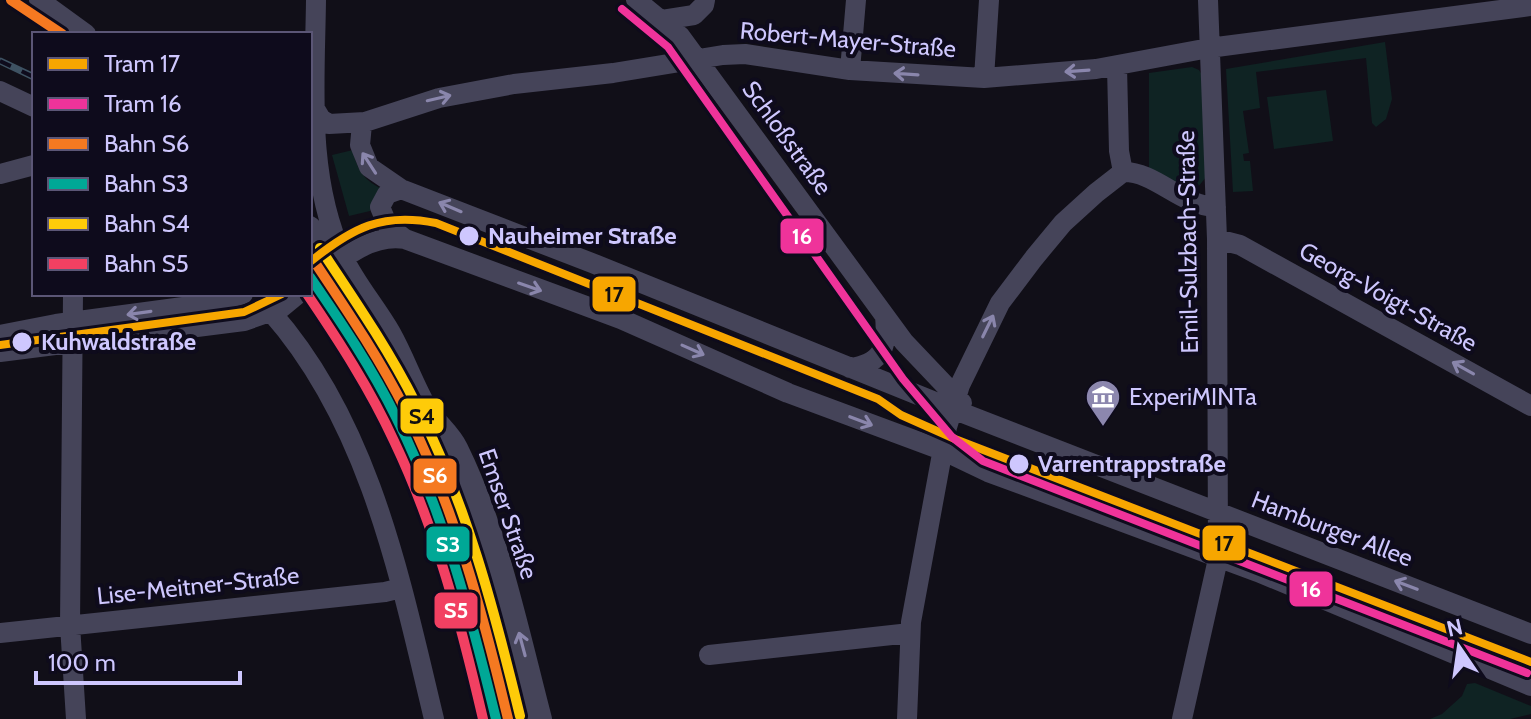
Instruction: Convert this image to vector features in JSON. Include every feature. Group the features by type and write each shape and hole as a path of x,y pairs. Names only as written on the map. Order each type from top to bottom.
{"street":[{"path":"39,0 83,32"},
{"path":"316,0 313,140 332,225 343,258"},
{"name":"Schloßstraße","path":"636,0 680,36 699,60 904,342 948,409 977,467"},
{"path":"662,20 694,15 705,0"},
{"path":"850,70 856,0"},
{"path":"984,78 989,0"},
{"name":"Emil-Sulzbach-Straße","path":"1182,719 1218,559 1217,239 1208,0"},
{"name":"Robert-Mayer-Straße","path":"313,140 329,139 364,123 439,98 514,84 613,73 723,55 745,54 850,70 984,78 1117,67 1209,48 1531,6"},
{"path":"1117,67 1119,151 1123,172"},
{"path":"0,91 32,106"},
{"name":"Robert-Mayer-Straße","path":"312,111 329,124 364,123"},
{"path":"364,123 360,145 369,167 401,189 592,263 948,409"},
{"path":"0,174 32,166"},
{"path":"907,719 910,633 944,451 948,409 1000,303 1063,223 1123,172 1146,177 1197,204 1216,207"},
{"path":"401,189 387,194 380,207 388,226 405,239 621,319 788,393 1258,572 1531,686"},
{"path":"312,282 343,258 380,239 405,239"},
{"name":"Georg-Voigt-Straße","path":"1217,239 1240,245 1531,406"},
{"path":"318,246 343,258"},
{"name":"Emser Straße","path":"343,258 403,354 429,410 457,445 498,557 542,719"},
{"path":"73,296 70,625 76,719"},
{"path":"0,352 73,332 236,296"},
{"path":"0,335 234,323 271,312 295,296"},
{"path":"271,312 324,388 386,528 434,719"},
{"path":"850,368 867,365 886,345 885,316"},
{"name":"Schloßstraße","path":"948,409 989,423"},
{"path":"429,410 487,578 523,719"},
{"name":"Hamburger Allee","path":"989,423 1531,634"},
{"name":"Lise-Meitner-Straße","path":"0,633 401,588"},
{"path":"709,655 910,633"}],"green space":[{"path":"1385,42 1392,99 1386,119 1376,127 1372,123 1366,58 1256,72 1260,108 1243,111 1249,153 1243,154 1244,161 1250,161 1253,191 1233,192 1226,69"},
{"path":"1192,67 1199,70 1203,77 1207,176 1197,188 1186,190 1149,168 1149,73"},
{"path":"1326,90 1333,141 1274,149 1267,97"},
{"path":"353,150 363,174 384,190 370,211 349,216 332,155"},
{"path":"1475,683 1531,706 1531,714 1510,719 1430,719 1442,714 1462,696 1467,684"}],"railway":[{"path":"0,61 32,76"}],"tram line":[{"name":"16","path":"622,9 668,47 903,379 952,437 983,461 1527,673"},
{"name":"17","path":"312,261 340,240 368,226 399,220 436,223 878,399 901,415 955,439 1531,662"},
{"name":"17","path":"0,345 244,312 278,296"}],"rail line":[{"name":"S6","path":"11,0 59,32"},
{"name":"S4","path":"320,248 371,325 434,441 477,557 520,716"},
{"name":"S6","path":"312,258 384,371 423,448 466,562 508,719"},
{"name":"S3","path":"312,280 377,381 413,453 455,565 496,719"},
{"name":"S5","path":"308,296 364,384 409,474 446,577 483,719"}],"place":[{"name":"Nauheimer Straße","path":"469,236"},
{"name":"Kuhwaldstraße","path":"22,342"},
{"name":"ExperiMINTa","path":"1103,428"},
{"name":"Varrentrappstraße","path":"1019,464"}]}
